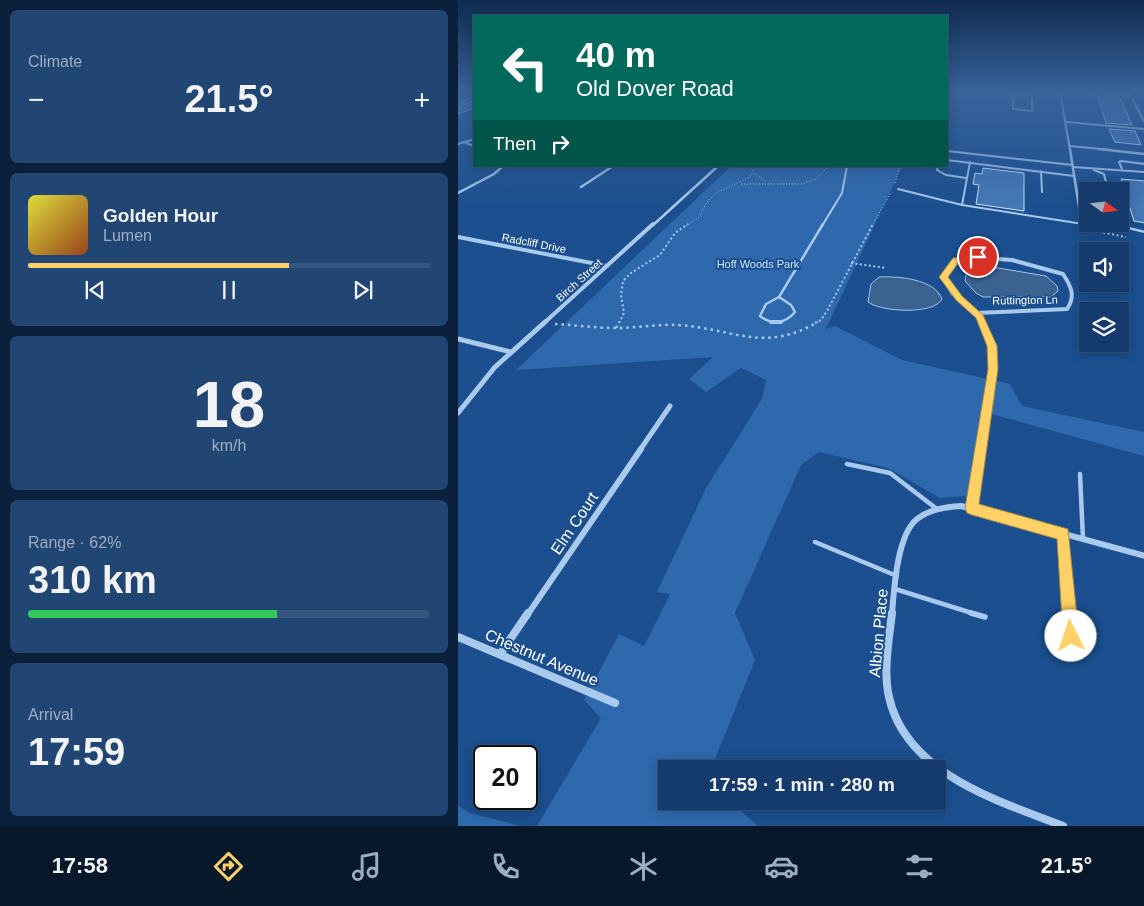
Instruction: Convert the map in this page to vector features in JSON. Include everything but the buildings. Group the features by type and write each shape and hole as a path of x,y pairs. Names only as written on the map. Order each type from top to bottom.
{"street":[{"path":"1067,131 1079,205"},
{"path":"458,144 473,139"},
{"path":"464,142 473,146"},
{"path":"1070,146 1144,154"},
{"path":"458,193 494,174 502,167"},
{"path":"581,187 611,167"},
{"name":"Birch Street","path":"458,413 484,379 511,352 717,167"},
{"name":"Radcliff Drive","path":"458,237 607,266"},
{"name":"Ruttington Ln","path":"972,508 993,369 992,346 980,317 975,313 959,298 944,277 951,265 960,258 978,257 1037,265 1063,274 1073,294 1072,302 1067,309 1003,310 975,313"},
{"path":"458,339 511,352"},
{"name":"Elm Court","path":"500,654 670,406"},
{"name":"Albion Place","path":"1063,826 960,783 926,756 904,732 888,696 887,675 898,559 908,529 922,515 937,509 961,506 1144,556"},
{"name":"Chestnut Avenue","path":"458,637 615,703"}],"lane":[{"path":"948,151 1073,166 1104,174 1106,182"},
{"path":"948,160 1074,176"},
{"path":"1122,170 1119,162 1121,161 1144,164"},
{"path":"962,205 970,162"},
{"path":"779,297 791,304 795,312 790,320 767,322 760,316 761,308 768,301 779,297 842,193 847,167"},
{"path":"938,167 937,170 946,175 966,178"},
{"path":"1092,170 1144,172"},
{"path":"1041,171 1042,192"},
{"path":"898,189 962,205 1079,222"},
{"path":"1129,228 1144,232"},
{"path":"847,464 890,474 937,509"},
{"path":"1080,474 1084,539"},
{"path":"1064,534 1071,636"},
{"path":"815,542 897,576"},
{"path":"896,588 985,617"}],"path":[{"path":"616,328 624,313 621,295 623,281 631,273 660,255 675,234 699,218 707,202 716,193 738,184 753,172 755,167"},
{"path":"753,172 763,181 795,185 810,182 828,167"},
{"path":"544,323 616,328 676,326 718,331 754,339 773,339 802,331 821,320 893,188 900,167"},
{"path":"738,184 771,182"},
{"path":"851,263 886,268"}],"green space":[{"name":"Hoff Woods Park","path":"730,167 902,167 826,329 835,326 902,360 1010,384 1022,406 1144,432 1144,456 981,411 973,471 966,496 940,498 888,468 819,452 801,465 735,613 755,660 715,760 658,760 658,810 739,810 758,826 537,826 601,718 584,700 619,634 644,646 670,594 657,592 706,488 762,399 766,380 741,368 706,392 689,379 713,357 516,370"},
{"path":"458,806 470,813 521,826 458,826"}],"shaded area":[{"path":"980,265 1046,276 1057,286 1058,291 1051,297 983,297 976,293 965,281 969,270"},
{"path":"879,277 905,278 924,283 938,292 942,299 929,308 918,310 895,310 875,305 868,302 871,284"}],"route":[{"path":"978,257 965,257 956,260 944,275 946,283 980,317 992,346 993,369 972,508 1064,534 1071,636"}]}
